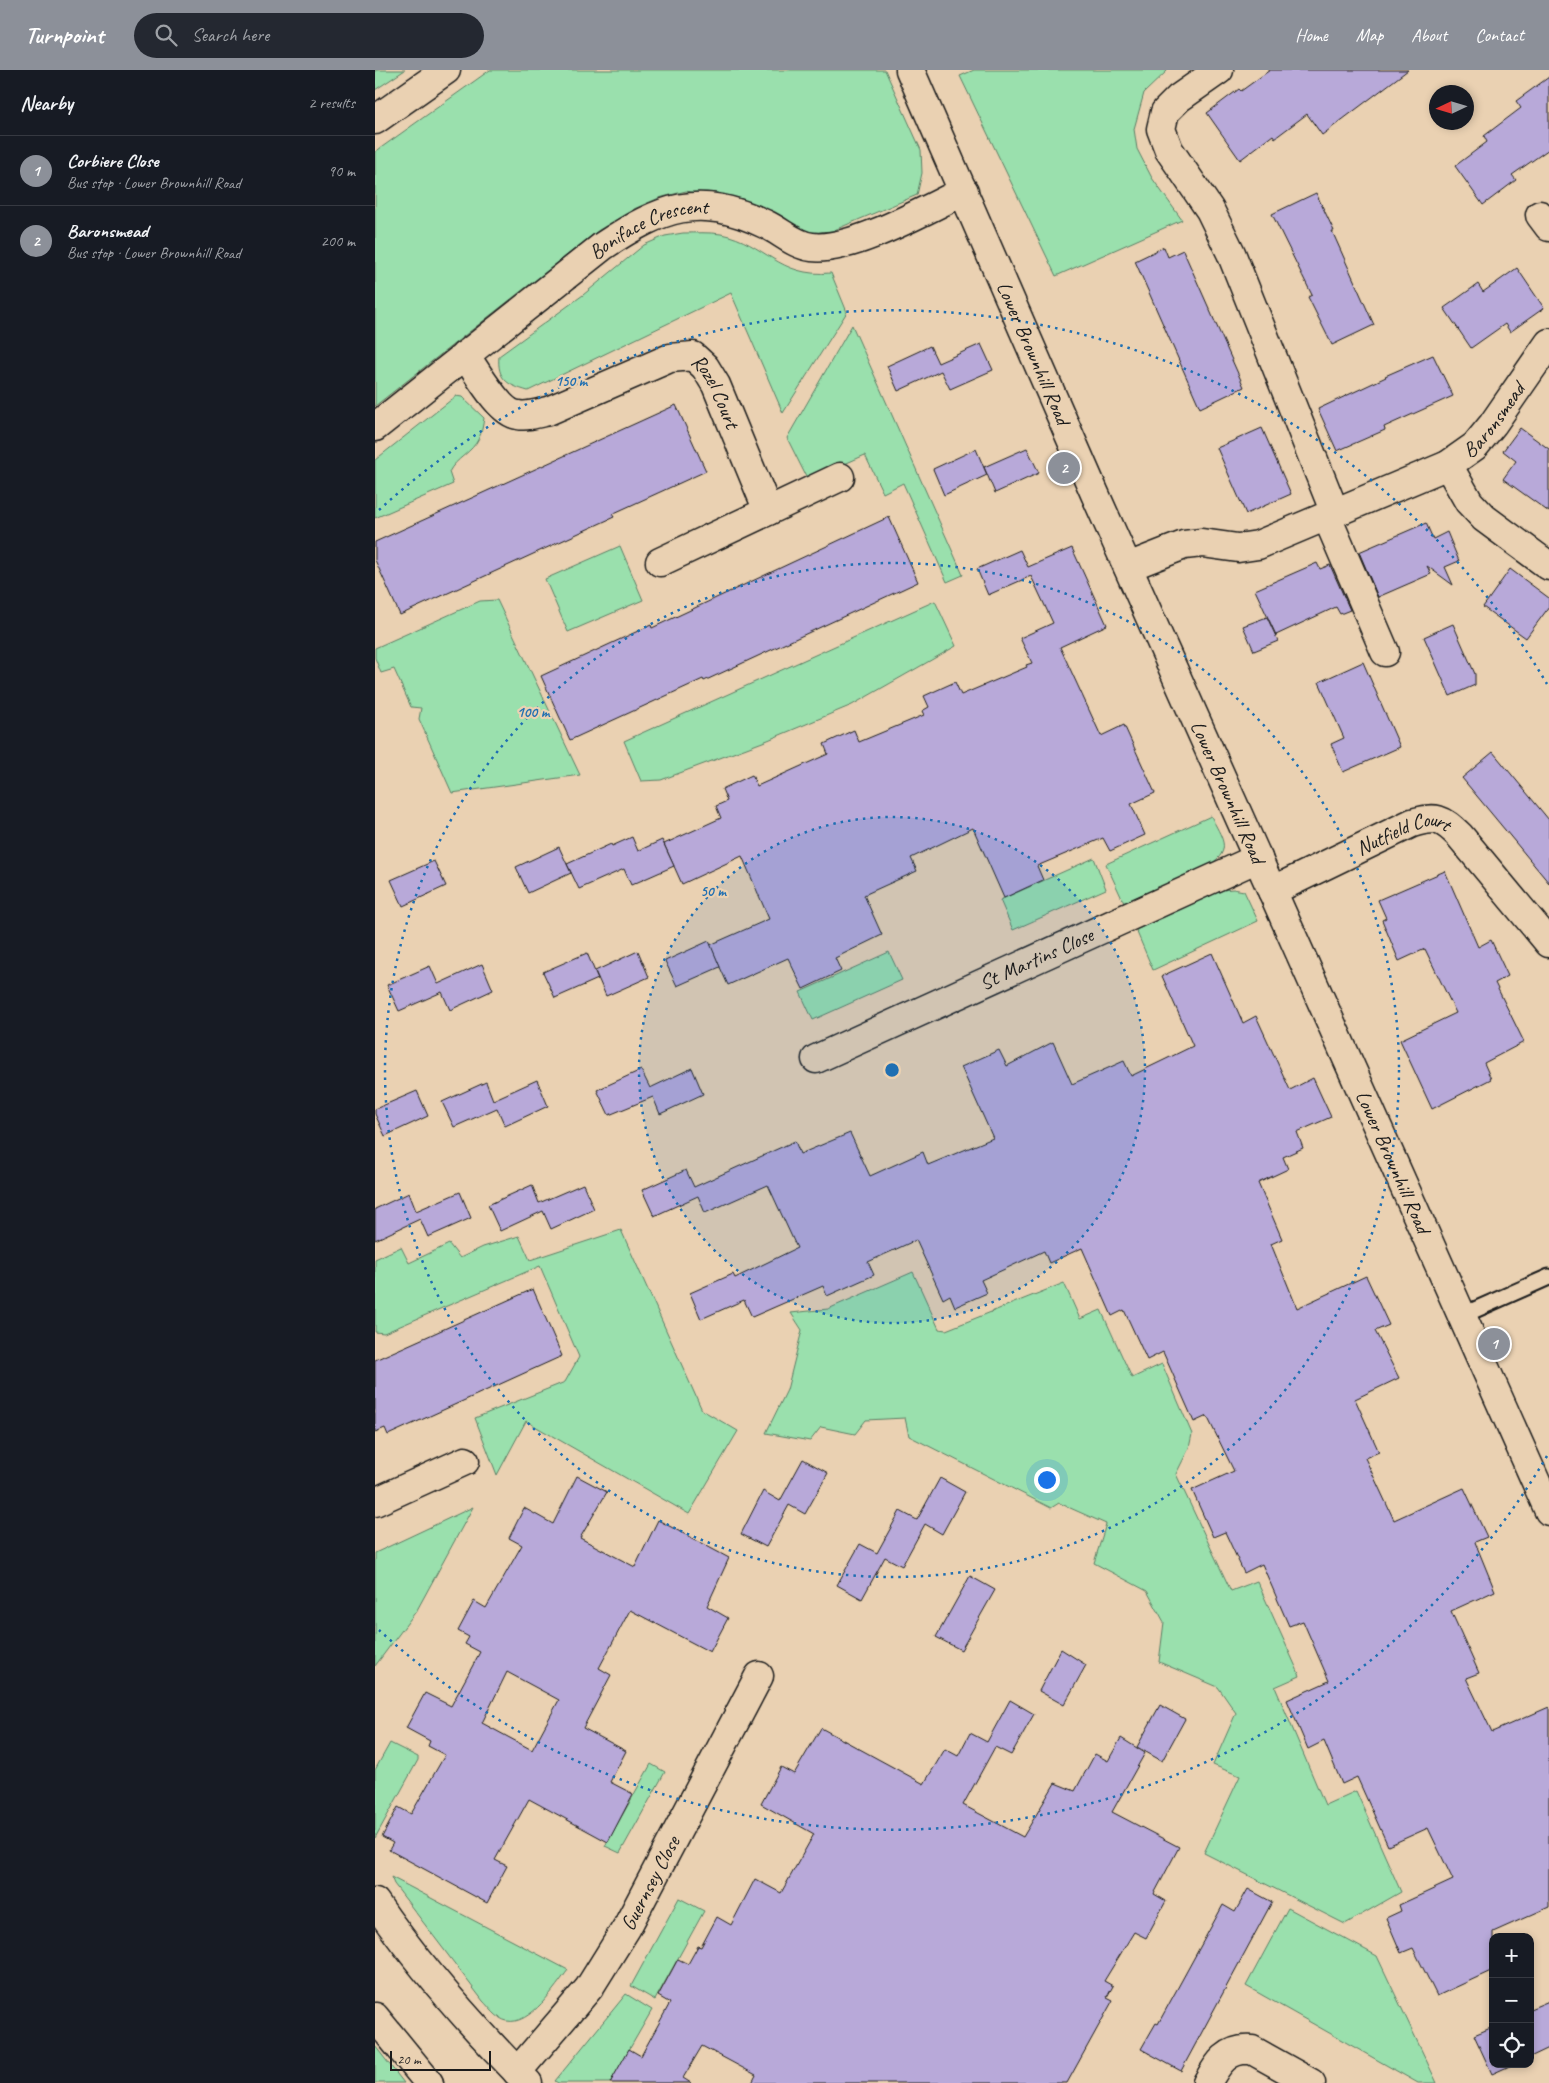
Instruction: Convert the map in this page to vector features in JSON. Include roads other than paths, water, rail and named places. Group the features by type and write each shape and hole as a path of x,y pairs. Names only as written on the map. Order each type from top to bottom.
{"street":[{"path":"375,120 446,70"},
{"name":"Lower Brownhill Road","path":"911,70 1128,567 1461,1316 1546,1495"},
{"path":"1219,70 1179,98 1165,112 1161,129 1169,150 1209,210 1231,253 1385,652"},
{"name":"Boniface Crescent","path":"375,427 603,246 632,227 657,215 689,206 715,208 745,215 767,225 793,242 811,248 832,247 893,226 963,192"},
{"name":"Baronsmead","path":"1128,567 1184,544 1202,543 1238,548 1258,546 1448,465 1475,446 1493,424 1549,343"},
{"name":"Rozel Court","path":"465,355 503,407 516,416 534,415 548,411 670,358 693,356 705,367 716,385 768,511"},
{"name":"Baronsmead","path":"1448,465 1469,502 1484,518 1549,566"},
{"path":"661,562 841,477"},
{"name":"Nutfield Court","path":"1272,891 1412,823 1431,817 1446,822 1460,836 1549,943"},
{"name":"St Martins Close","path":"816,1059 1258,858"},
{"path":"375,1502 465,1461"},
{"name":"Guernsey Close","path":"522,2077 589,1988 617,1942 759,1676"},
{"path":"375,1902 416,1960 467,2020 522,2077"},
{"path":"375,2017 429,2083"},
{"path":"1207,2083 1217,2067 1230,2052 1242,2049 1252,2050 1311,2083"}],"lane":[{"path":"1461,1316 1549,1277"}],"place":[{"name":"Baronsmead","path":"1064,468"},
{"name":"Corbiere Close","path":"1494,1344"}]}
